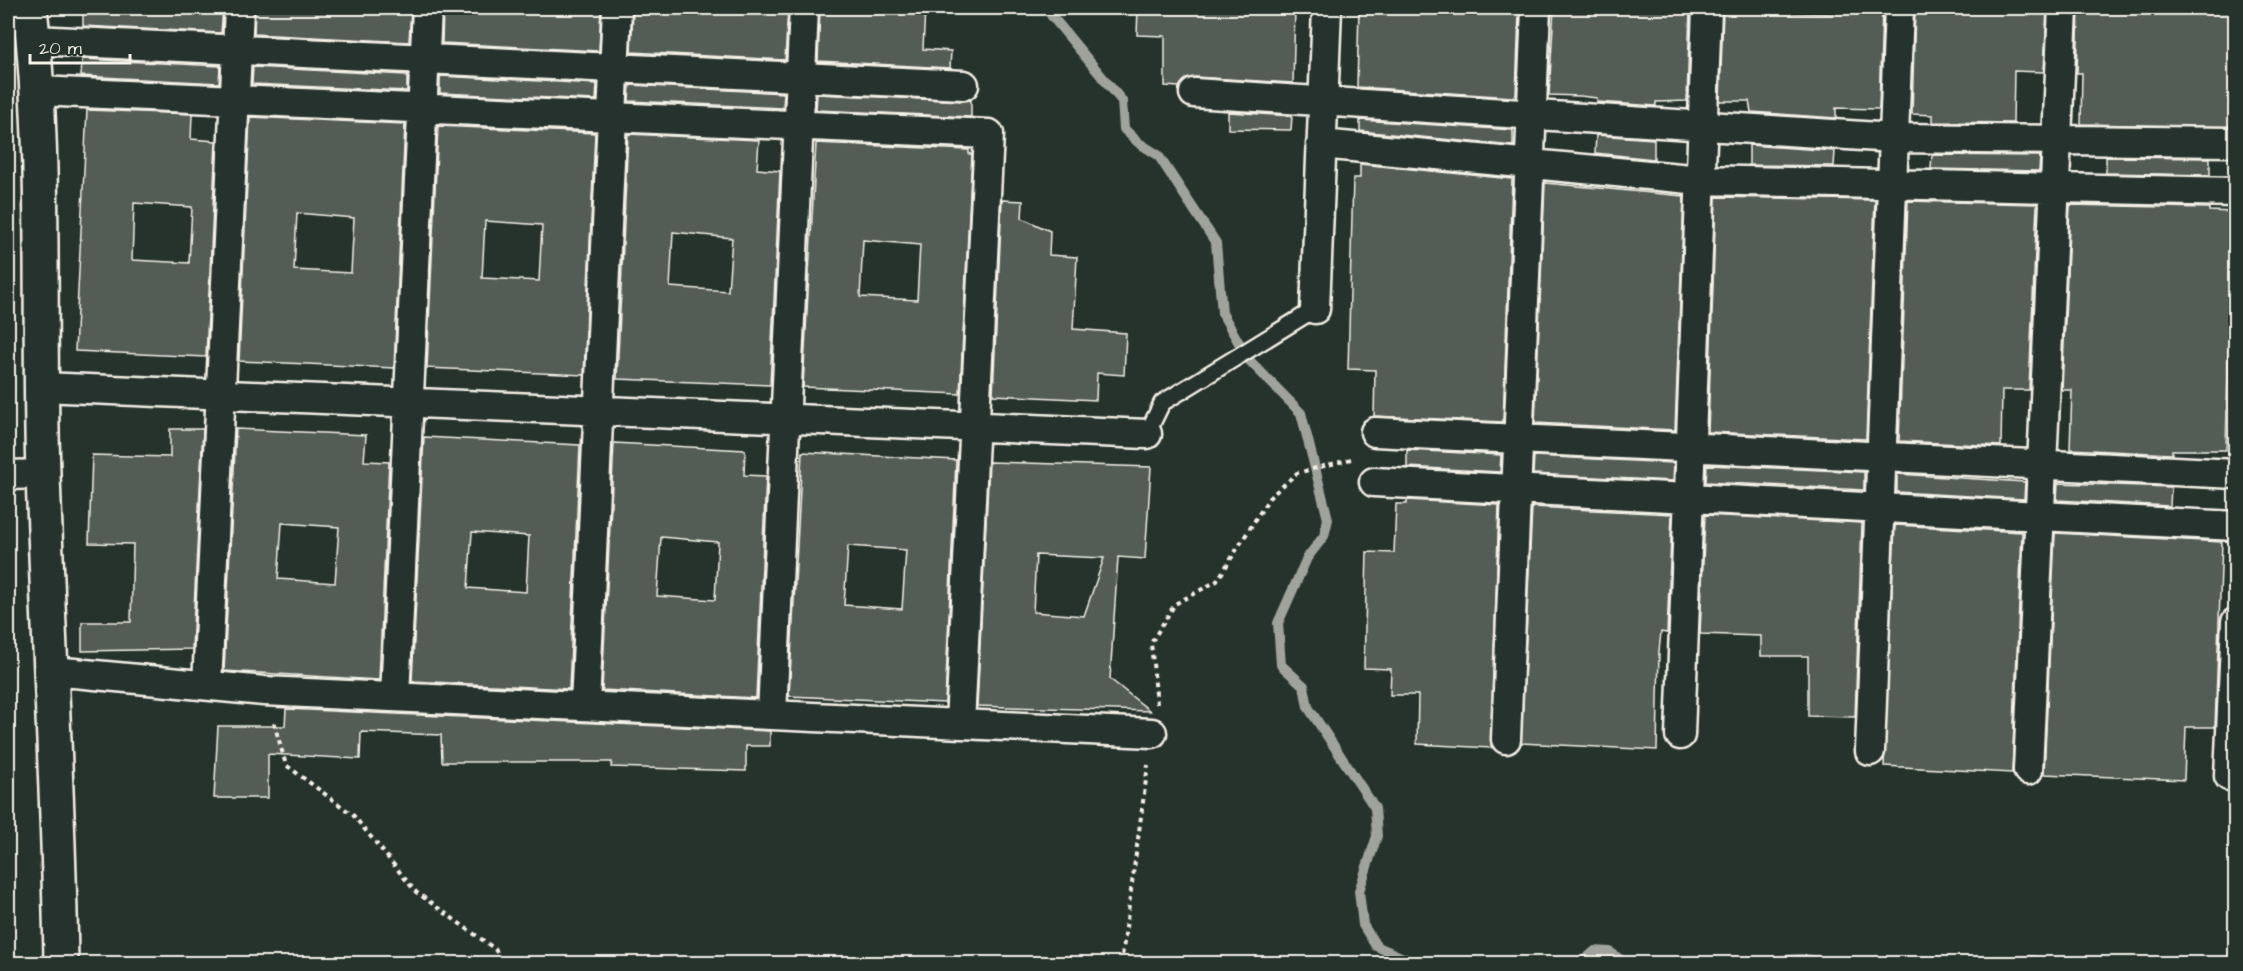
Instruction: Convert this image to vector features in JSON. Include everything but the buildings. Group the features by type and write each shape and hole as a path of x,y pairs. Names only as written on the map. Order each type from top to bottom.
{"street":[{"path":"30,8 38,91 43,474 59,811 61,963"},
{"path":"207,685 239,8"},
{"path":"394,697 427,8"},
{"path":"585,706 617,8"},
{"path":"772,715 804,8"},
{"path":"1315,309 1327,8"},
{"path":"1506,738 1536,8"},
{"path":"1680,735 1707,8"},
{"path":"1870,751 1899,8"},
{"path":"2028,770 2063,8"},
{"path":"34,40 964,85"},
{"path":"38,91 989,134 960,724"},
{"path":"1194,93 1894,138 2229,142"},
{"path":"1321,144 1701,180 2235,192"},
{"path":"42,387 1147,434"},
{"path":"1375,432 2235,474"},
{"path":"8,475 43,474"},
{"path":"1374,482 2235,526"},
{"path":"2229,776 2235,622"},
{"path":"53,671 264,691 1152,733"}],"lane":[{"path":"1147,434 1162,403 1315,309"}],"path":[{"path":"1120,963 1157,699 1151,643 1175,604 1217,581 1269,498 1297,473 1354,459 1374,482"},
{"path":"264,691 286,765 353,815 416,892 495,949 503,963"}],"waterway":[{"path":"1051,8 1051,15 1122,101 1124,129 1139,143 1158,155 1216,243 1222,313 1248,359 1301,413 1328,519 1324,536 1307,558 1278,623 1281,665 1304,686 1308,707 1375,808 1377,836 1359,891 1363,925 1376,946 1417,964"},
{"path":"1580,964 1595,951 1610,952 1626,964"},
{"path":"1764,964 1798,959 1833,964"},
{"path":"1966,964 2033,960 2045,964"}]}
